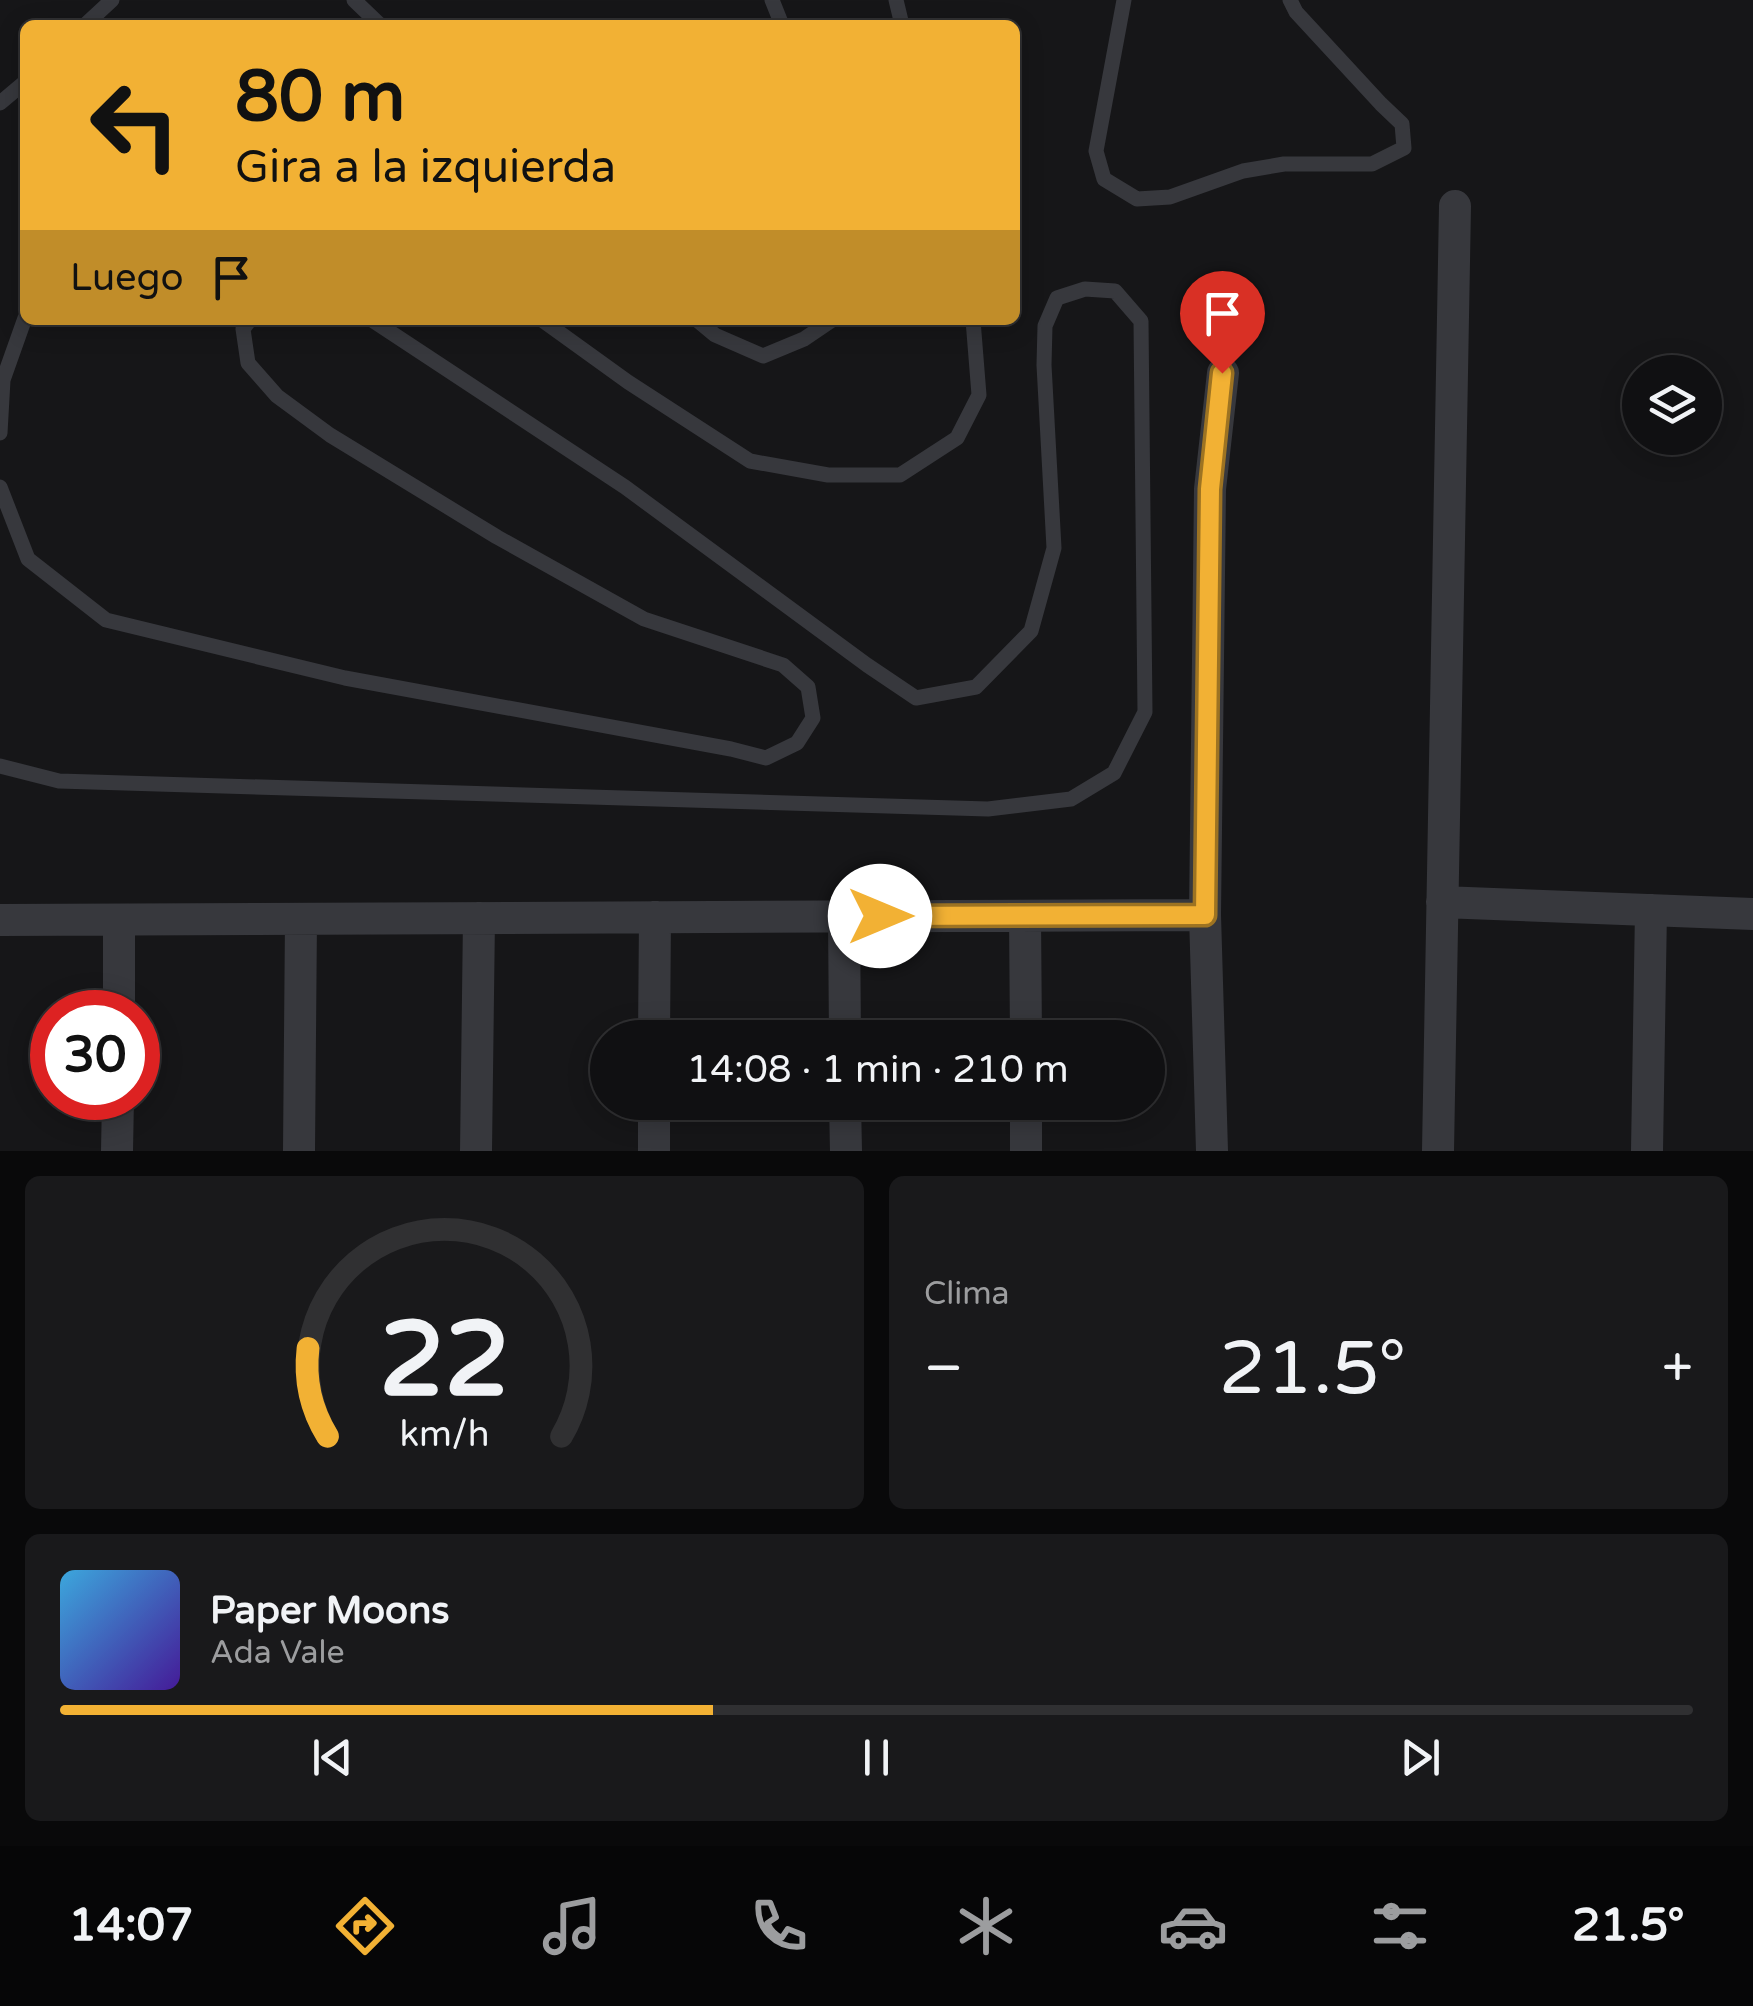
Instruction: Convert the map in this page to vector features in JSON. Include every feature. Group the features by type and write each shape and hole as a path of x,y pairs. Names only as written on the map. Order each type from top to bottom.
{"street":[{"path":"1438,1151 1456,206"},
{"path":"1212,1151 1205,915 1210,489 1222,373"},
{"path":"1442,902 1753,914"},
{"path":"1647,1151 1650,910"},
{"path":"0,920 1205,915"},
{"path":"1025,916 1026,1020"},
{"path":"654,1020 655,917"},
{"path":"844,917 845,1020"},
{"path":"299,1151 301,918"},
{"path":"476,1151 479,918"},
{"path":"118,990 120,920"},
{"path":"117,1151 118,1120"},
{"path":"654,1120 654,1151"},
{"path":"845,1120 846,1151"},
{"path":"1026,1120 1026,1151"}],"lane":[{"path":"90,20 112,0"},
{"path":"354,0 375,20"},
{"path":"1124,0 1096,151 1104,180 1137,199 1170,197 1243,171 1284,164 1372,164 1404,148 1402,124 1296,12 1290,0"},
{"path":"0,104 20,86"},
{"path":"0,766 59,780 988,809 1071,799 1114,772 1145,712 1141,322 1114,291 1085,289 1057,298 1046,326 1044,365 1054,548 1031,632 976,687 916,698 626,487 380,325"},
{"path":"0,433 2,380 22,325"},
{"path":"0,487 28,559 106,620 345,678 766,758 796,743 813,718 808,687 783,666 644,619 497,537 330,435 276,396 248,363 247,325"},
{"path":"549,325 628,382 750,460 828,476 900,474 957,438 979,395 974,325"},
{"path":"703,325 715,336 763,356 804,340 825,325"}],"route":[{"path":"880,916 1205,915 1210,489 1222,373"}]}
